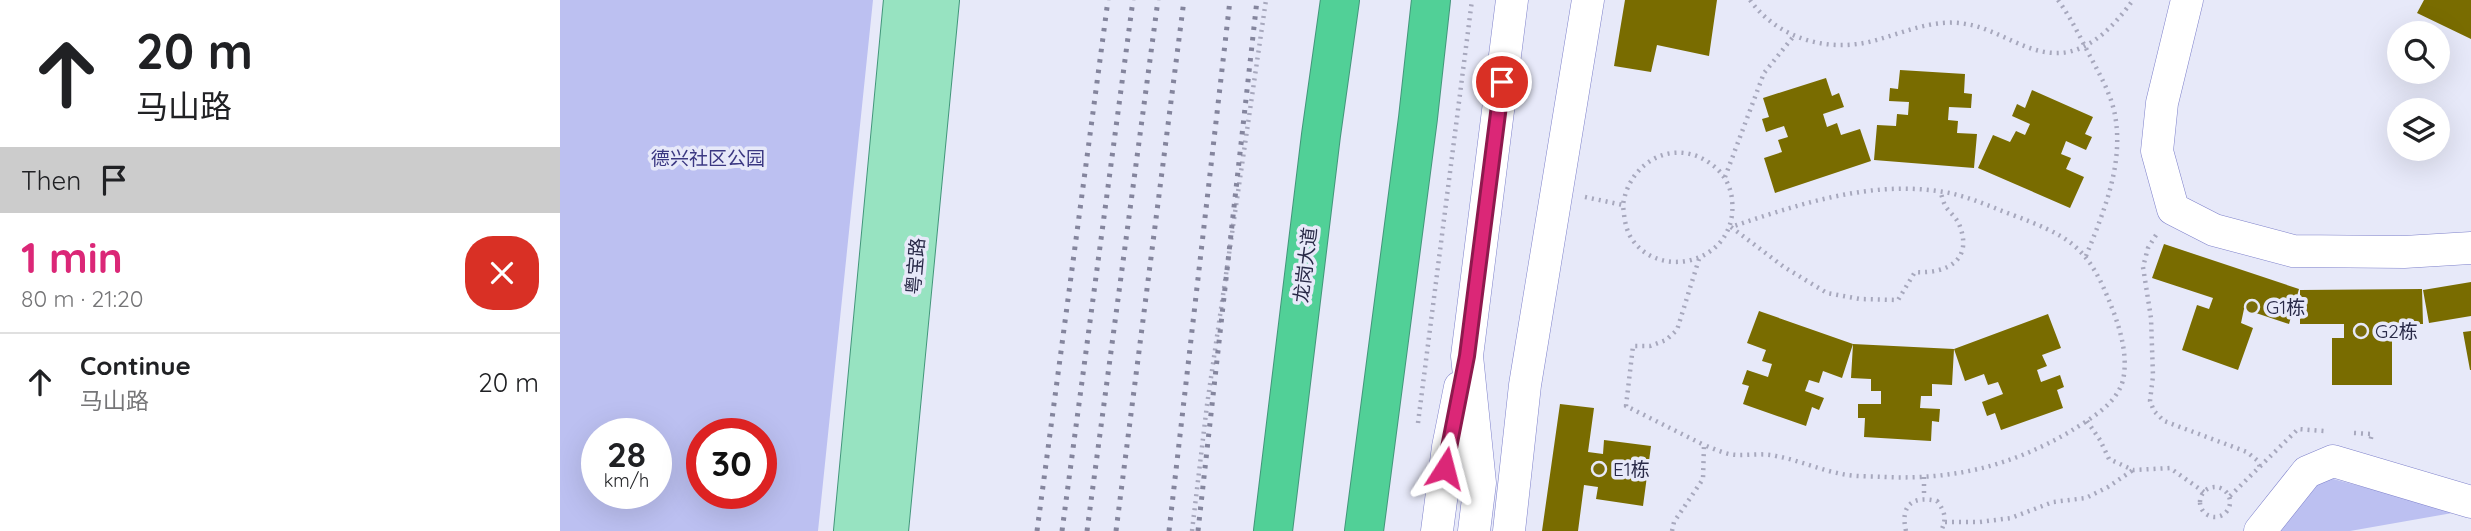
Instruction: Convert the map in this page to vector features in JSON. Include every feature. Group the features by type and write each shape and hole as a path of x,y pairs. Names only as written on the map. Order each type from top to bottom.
{"highway":[{"name":"龙岗大道","path":"1273,531 1319,149 1340,0"},
{"path":"1363,531 1431,0"}],"main road":[{"name":"粤宝路","path":"853,531 903,0"},
{"name":"粤宝路","path":"889,531 940,0"}],"street":[{"path":"1437,531 1448,447 1467,356 1512,0"},
{"path":"1509,531 1525,386 1588,0"},
{"path":"2187,0 2162,103 2157,151 2173,209 2214,230 2293,251 2471,248"},
{"path":"1467,356 1480,483 1474,531"},
{"path":"2260,531 2307,472 2333,461 2471,502"}],"path":[{"path":"1192,531 1207,405 1266,0"},
{"path":"1418,424 1472,0"},
{"path":"1749,0 1768,22 1793,37 1833,45 1870,42 1937,23 1966,24 2026,47 2048,52 2066,52 2085,46 2121,17 2133,0"},
{"path":"2058,0 2070,15 2107,89 2115,114 2118,145 2105,209 2086,256"},
{"path":"1725,177 1764,73 1793,37"},
{"path":"1682,153 1698,156 1713,165 1725,177 1732,195 1731,227 1725,239 1714,250 1699,258 1663,261 1638,246 1630,235 1624,219 1623,205 1630,179 1651,160 1682,153"},
{"path":"1699,258 1677,330 1666,340 1650,346 1633,346 1626,406 1704,445 1730,454 1777,456 1846,475 1924,477 1970,473 2042,448 2087,421 2112,401 2123,381 2124,354 2100,278 2086,256 2065,238 2044,227 1973,200 1940,191 1906,188 1851,194 1782,210 1731,227"},
{"path":"1557,191 1623,205"},
{"path":"1731,227 1784,267 1827,293 1860,299 1898,300 1915,272 1933,273 1952,267 1961,253 1964,237 1940,191"},
{"path":"2162,228 2148,248 2143,267 2151,318 2153,376 2150,401 2154,411 2164,421 2247,452 2258,461 2260,467"},
{"path":"2087,421 2109,460 2133,470 2170,468 2204,492"},
{"path":"2230,496 2298,429"},
{"path":"1672,531 1674,522 1703,479 1704,445"},
{"path":"1945,522 1980,522 2011,518 2053,502 2086,498 2133,470"},
{"path":"1924,477 1924,498"},
{"path":"2218,486 2230,496 2228,511 2214,517 2202,510 2200,501 2204,492 2218,486"},
{"path":"1906,531 1906,508 1913,501 1924,498 1937,501 1945,512 1941,531"},
{"path":"1898,531 1904,522"}],"green space":[{"name":"德兴社区公园","path":"560,0 873,0 818,531 560,531"},
{"path":"2303,471 2458,512 2350,531 2280,531"}],"building":[{"path":"1625,0 1717,0 1709,56 1657,45 1651,72 1614,66"},
{"path":"2424,0 2471,0 2471,39 2450,29 2450,21 2434,21 2417,13"},
{"path":"1900,70 1965,74 1964,93 1972,94 1971,108 1949,107 1948,120 1958,121 1957,133 1977,134 1974,168 1874,160 1877,125 1896,126 1897,114 1908,115 1909,102 1889,101 1890,88 1898,89"},
{"path":"1826,78 1832,96 1839,93 1844,107 1823,114 1827,127 1837,123 1841,135 1860,129 1871,161 1775,193 1764,158 1782,152 1778,140 1788,137 1784,126 1766,132 1762,119 1769,117 1763,98"},
{"path":"2032,90 2093,117 2085,134 2092,137 2086,150 2066,141 2061,154 2071,158 2066,169 2084,177 2070,208 1978,168 1993,135 2010,142 2016,131 2025,135 2030,124 2012,116 2017,104 2025,108"},
{"name":"G1栋","path":"2164,244 2299,289 2289,324 2244,309 2241,323 2253,328 2238,370 2182,350 2197,305 2209,309 2213,298 2152,278"},
{"path":"2471,282 2471,316 2429,323 2423,290"},
{"name":"G2栋","path":"2422,289 2423,324 2378,324 2378,338 2392,338 2392,385 2332,385 2332,338 2344,338 2344,324 2300,324 2300,290"},
{"path":"1759,311 1853,344 1842,378 1823,371 1819,383 1809,380 1805,391 1824,398 1819,410 1812,407 1806,426 1743,404 1749,386 1742,384 1747,370 1768,377 1772,364 1762,361 1766,350 1747,343"},
{"path":"2048,314 2061,348 2042,355 2047,366 2037,370 2041,382 2060,375 2064,387 2057,390 2063,408 2001,430 1995,413 1987,416 1982,402 2003,394 1998,382 1988,385 1984,374 1965,381 1954,349"},
{"path":"2471,331 2471,370 2470,370 2463,332"},
{"path":"1853,344 1954,349 1952,385 1932,384 1932,396 1921,396 1920,408 1940,409 1939,422 1932,421 1931,441 1864,437 1865,418 1858,418 1858,404 1881,404 1881,391 1871,391 1871,379 1851,378"},
{"name":"E1栋","path":"1560,404 1594,408 1588,452 1603,454 1604,440 1651,446 1643,506 1596,499 1598,487 1584,485 1578,531 1542,531"}],"railway":[{"path":"1037,531 1108,0"},
{"path":"1062,531 1133,0"},
{"path":"1087,531 1158,0"},
{"path":"1116,531 1184,0"},
{"path":"1169,531 1230,0"},
{"path":"1198,531 1257,0"}],"place":[{"name":"G1栋","path":"2252,307"},
{"name":"G2栋","path":"2361,331"},
{"name":"E1栋","path":"1599,469"}],"route":[{"path":"1445,468 1467,356 1502,82"}]}
